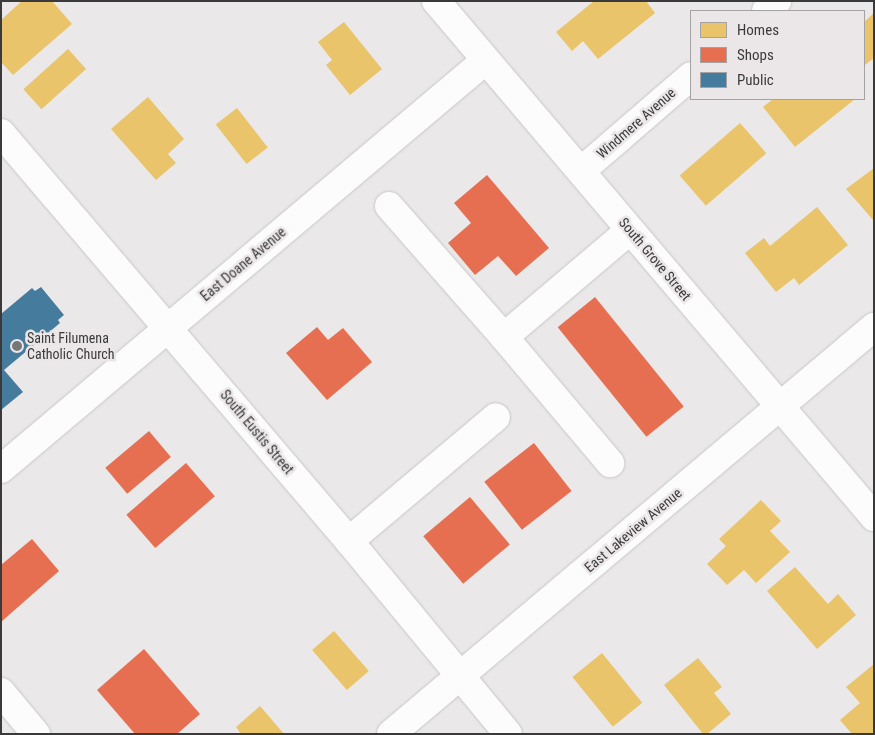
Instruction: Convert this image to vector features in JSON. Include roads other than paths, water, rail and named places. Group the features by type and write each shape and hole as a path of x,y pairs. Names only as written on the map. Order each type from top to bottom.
{"street":[{"name":"South Grove Street","path":"436,1 874,517"},
{"path":"767,10 777,1"},
{"name":"East Doane Avenue","path":"1,469 486,60"},
{"name":"Windmere Avenue","path":"581,171 690,77"},
{"name":"South Eustis Street","path":"1,133 349,541 508,734"},
{"path":"389,206 504,337 610,463"},
{"path":"504,337 630,230"},
{"name":"East Lakeview Avenue","path":"392,734 874,326"},
{"path":"349,541 496,417"},
{"path":"1,692 36,734"}],"place":[{"name":"Saint Filumena Catholic Church","path":"17,346"}]}
